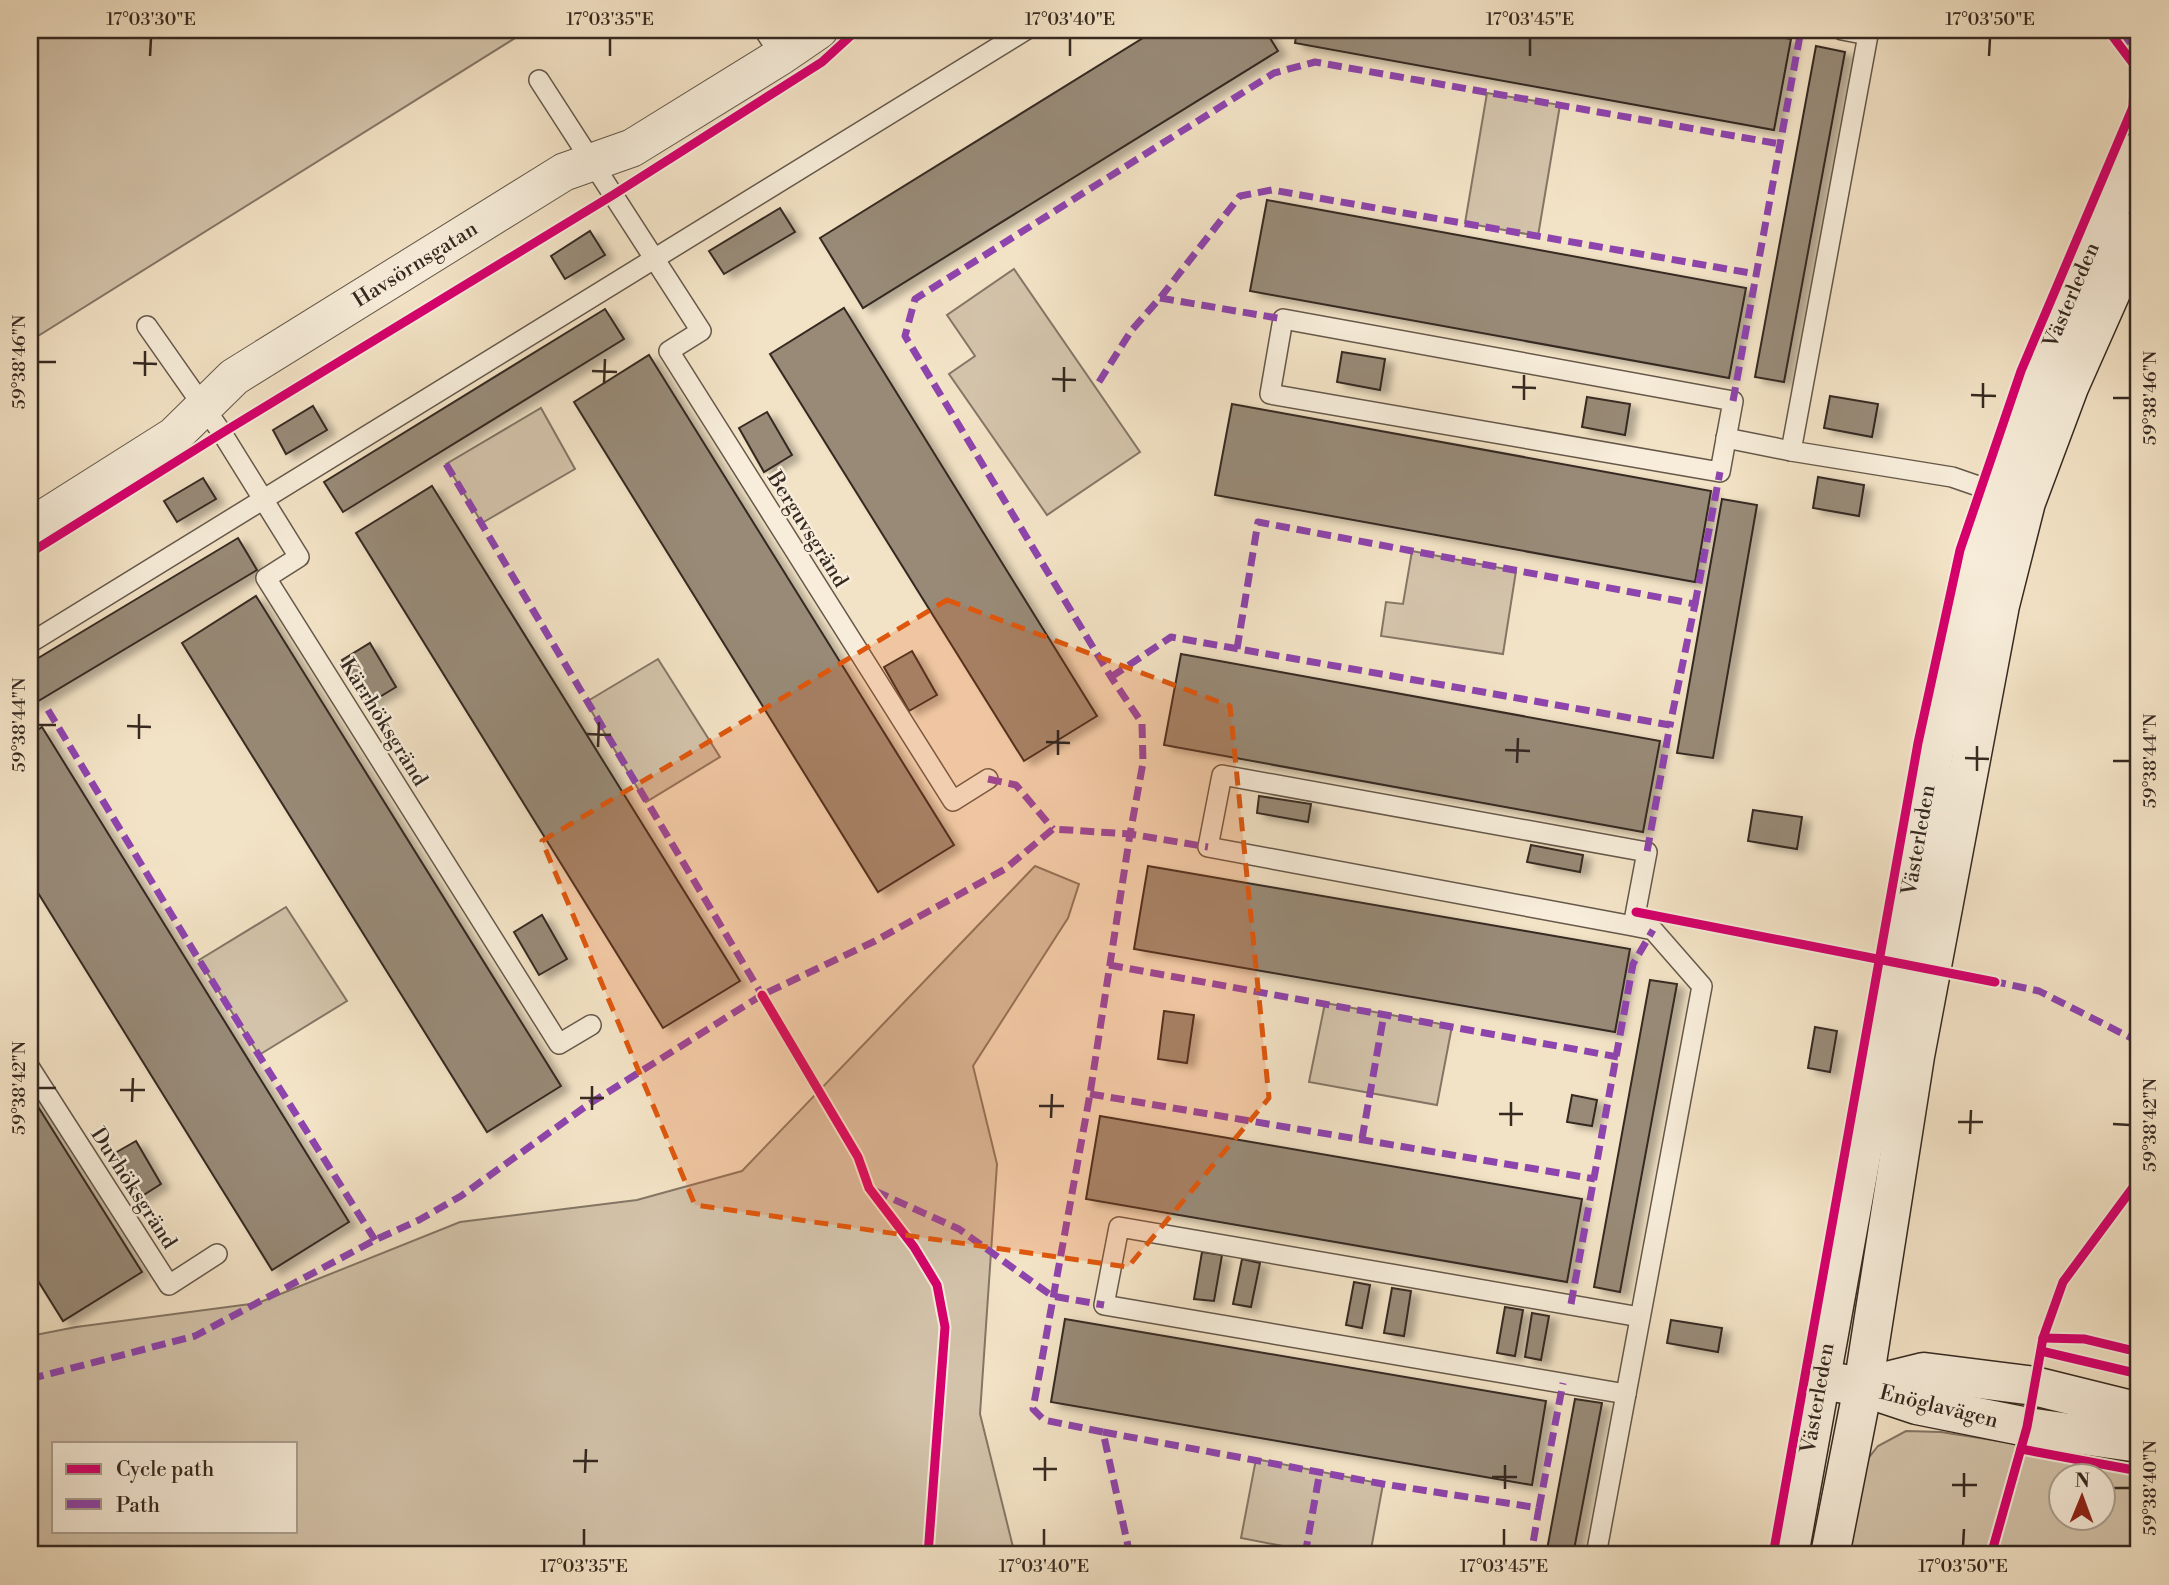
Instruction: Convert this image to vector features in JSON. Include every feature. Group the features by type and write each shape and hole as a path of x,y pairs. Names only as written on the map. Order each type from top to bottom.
{"street":[{"name":"Havsörnsgatan","path":"30,527 174,436 234,377 564,172 632,148 772,43 819,30"},
{"name":"Västerleden","path":"1830,1555 1863,1387 1915,1056 2000,604 2013,498 2036,378 2095,237 2139,151"},
{"name":"Västerleden","path":"1789,1555 1936,747 1968,601 2013,498 2068,387 2139,229"},
{"name":"Enöglavägen","path":"1863,1387 1924,1372 2034,1386 2139,1412"},
{"name":"Enöglavägen","path":"1820,1379 1863,1387 1917,1405 2026,1427 2139,1443"}],"lane":[{"path":"30,643 1026,30"},
{"path":"1791,450 1868,35 1842,30"},
{"name":"Berguvsgränd","path":"539,80 701,331 669,351 953,801 988,779"},
{"path":"1283,319 1733,401 1726,438 1720,472 1270,394 1283,319"},
{"name":"Kärrhöksgränd","path":"147,326 222,433 299,557 266,578 559,1044 591,1024"},
{"path":"1726,438 1952,478 2013,498"},
{"path":"1596,1555 1702,986 1653,930 1208,847 1222,775 1647,852 1633,926"},
{"name":"Duvhöksgränd","path":"30,1068 169,1285 216,1254"},
{"path":"1626,1394 1104,1305 1119,1227 1640,1317"}],"highlighted area":[{"path":"947,600 1230,706 1269,1098 1128,1267 695,1205 542,841"}],"shaded area":[{"path":"30,30 528,30 30,341"},
{"path":"1487,93 1560,105 1538,236 1465,223"},
{"path":"1014,269 1140,452 1047,515 949,374 975,356 947,315"},
{"path":"541,408 575,469 482,523 446,464"},
{"path":"1412,551 1516,571 1503,654 1381,636 1386,602 1403,604"},
{"path":"658,659 720,757 646,802 586,702"},
{"path":"1035,866 1079,884 1068,918 973,1066 997,1164 980,1414 1015,1555 30,1555 30,1336 76,1327 258,1303 460,1222 637,1200 742,1171"},
{"path":"286,907 347,1001 259,1055 199,960"},
{"path":"1325,1003 1452,1026 1437,1105 1309,1082"},
{"path":"1906,1431 1941,1432 2139,1463 2139,1555 1841,1555 1859,1470 1878,1446"},
{"path":"1256,1459 1383,1484 1370,1555 1329,1555 1241,1538"}],"building":[{"path":"1156,30 1265,30 1278,51 863,308 820,238"},
{"path":"1297,30 1738,30 1791,39 1774,130 1295,43"},
{"path":"1816,46 1845,52 1784,382 1755,377"},
{"path":"1267,200 1746,288 1729,378 1250,291"},
{"path":"780,208 795,232 724,274 709,251"},
{"path":"590,231 605,255 565,279 551,256"},
{"path":"844,308 1097,716 1024,761 770,354"},
{"path":"605,309 624,339 343,512 324,482"},
{"path":"1342,352 1385,359 1380,390 1337,382"},
{"path":"649,355 954,845 878,892 574,402"},
{"path":"1830,396 1878,404 1872,437 1824,428"},
{"path":"1587,397 1630,404 1625,435 1582,427"},
{"path":"1232,404 1711,491 1695,582 1215,495"},
{"path":"313,406 327,430 286,454 273,430"},
{"path":"767,412 792,455 764,472 739,428"},
{"path":"1818,477 1864,485 1859,516 1813,508"},
{"path":"203,478 216,499 177,522 164,501"},
{"path":"432,486 740,981 663,1028 356,533"},
{"path":"1722,499 1757,505 1713,758 1677,753"},
{"path":"238,538 257,570 30,706 30,663"},
{"path":"256,596 561,1086 487,1132 182,643"},
{"path":"370,643 396,687 368,704 342,660"},
{"path":"912,651 937,695 909,711 884,667"},
{"path":"1181,654 1660,741 1643,832 1164,745"},
{"path":"42,727 349,1222 272,1270 30,880 30,735"},
{"path":"1259,796 1311,804 1308,822 1257,813"},
{"path":"1753,810 1802,817 1797,849 1748,841"},
{"path":"1531,845 1583,855 1580,872 1527,862"},
{"path":"1148,866 1630,949 1615,1032 1134,949"},
{"path":"542,915 567,959 539,975 514,932"},
{"path":"1650,980 1677,984 1620,1292 1594,1287"},
{"path":"1164,1011 1194,1015 1187,1063 1158,1059"},
{"path":"1815,1027 1837,1031 1830,1072 1808,1068"},
{"path":"30,1094 142,1272 63,1321 30,1268"},
{"path":"1572,1095 1597,1100 1592,1126 1567,1122"},
{"path":"1100,1116 1582,1199 1567,1282 1086,1199"},
{"path":"136,1141 161,1184 134,1201 108,1157"},
{"path":"1202,1252 1222,1255 1214,1301 1194,1299"},
{"path":"1242,1259 1260,1263 1251,1307 1233,1304"},
{"path":"1354,1282 1370,1285 1362,1328 1346,1325"},
{"path":"1392,1288 1411,1291 1404,1336 1384,1333"},
{"path":"1505,1307 1523,1310 1515,1356 1497,1353"},
{"path":"1532,1313 1549,1316 1541,1360 1525,1357"},
{"path":"1065,1319 1546,1401 1532,1485 1051,1402"},
{"path":"1671,1320 1722,1328 1718,1352 1667,1343"},
{"path":"1575,1399 1602,1403 1573,1555 1546,1555"}],"marked path":[{"path":"1733,401 1801,30"},
{"path":"2123,48 2132,30"},
{"path":"30,1379 195,1336 375,1240 419,1220 461,1196 589,1104 762,995 875,941 1005,869 1053,829 1130,834 1143,763 1142,723 1111,677 905,336 915,299 1274,73 1315,62 1780,144"},
{"path":"1099,382 1131,331 1240,196 1272,190 1756,274"},
{"path":"1160,298 1283,319"},
{"path":"446,464 765,1000"},
{"path":"1695,604 1720,472"},
{"path":"1237,649 1258,522 1695,604 1670,725"},
{"path":"1111,677 1171,637 1670,725 1647,852"},
{"path":"48,710 199,960 375,1240"},
{"path":"988,779 1016,785 1053,829"},
{"path":"1130,1555 1103,1432 1044,1420 1033,1409 1090,1094 1130,834 1208,847"},
{"path":"1571,1304 1633,964 1653,930"},
{"path":"1109,965 1618,1057"},
{"path":"1992,981 2039,991 2139,1042"},
{"path":"1362,1139 1384,1014"},
{"path":"1090,1094 1595,1179"},
{"path":"875,1191 959,1229 1052,1296 1104,1305"},
{"path":"1539,1508 1563,1383"},
{"path":"1103,1432 1383,1484 1539,1508 1531,1555"},
{"path":"1305,1555 1320,1471"}],"cycle path":[{"path":"30,553 613,195 822,62 857,30"},
{"path":"2108,30 2135,66 2133,107 2139,110"},
{"path":"1773,1555 1918,743 1960,550 2021,371 2133,107"},
{"path":"1636,912 1995,982"},
{"path":"762,995 858,1157 869,1188 914,1247 937,1285 945,1327 928,1555"},
{"path":"1991,1555 2027,1427 2043,1338 2063,1282 2137,1182 2139,1169"},
{"path":"2043,1338 2085,1339 2139,1352"},
{"path":"2041,1351 2139,1374"},
{"path":"2021,1449 2139,1471"}]}
